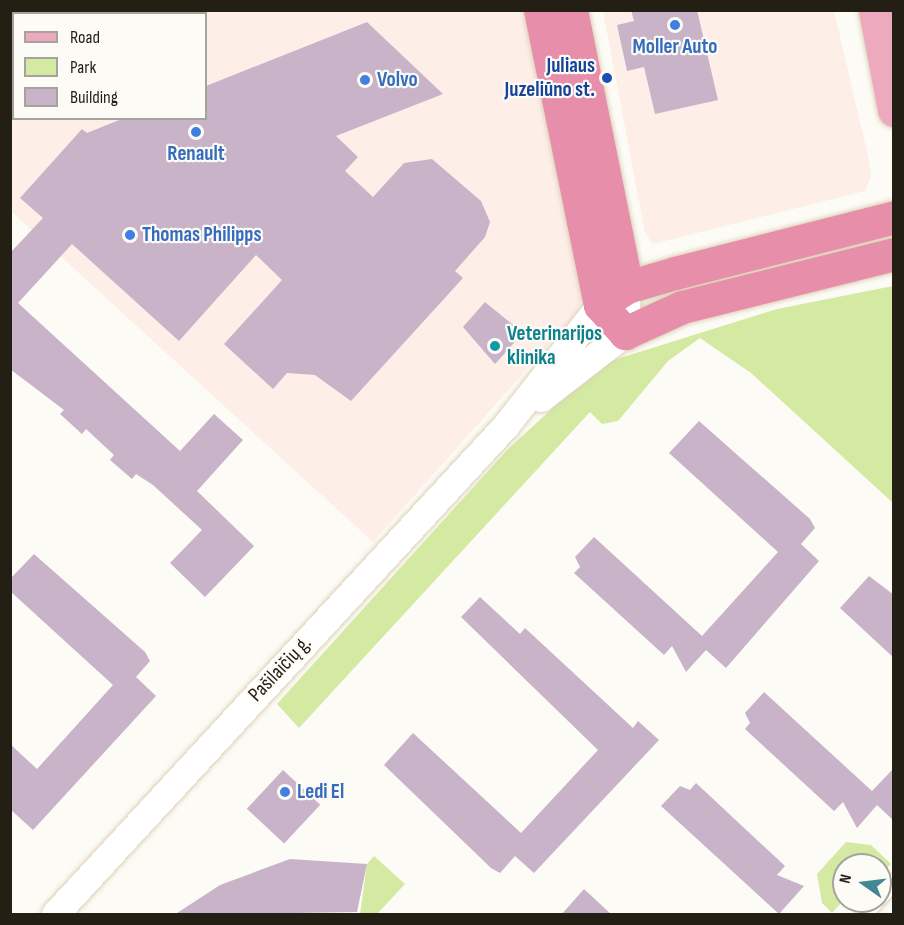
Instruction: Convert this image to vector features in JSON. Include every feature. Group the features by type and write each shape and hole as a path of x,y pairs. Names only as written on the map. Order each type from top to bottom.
{"highway":[{"path":"540,10 613,296 625,333 682,307 894,254"},
{"path":"571,10 613,296"},
{"path":"613,296 894,217"}],"main road":[{"path":"874,10 894,110"}],"street":[{"name":"Pašilaičių g.","path":"55,915 506,424 613,296"},
{"name":"Pašilaičių g.","path":"506,424 625,333"}],"shaded area":[{"path":"97,10 529,11 583,285 578,312 373,542 11,211 10,36 12,120 207,120 207,12 90,12"},
{"path":"603,11 834,11 868,156 871,176 865,191 653,244 645,233"}],"green space":[{"path":"893,286 893,503 751,373 700,338 668,361 618,421 602,424 590,412 299,728 277,704 507,450 601,364 777,309"},
{"path":"846,842 871,845 879,853 836,853"},
{"path":"374,856 405,884 377,914 360,914 367,864"},
{"path":"832,857 832,913 822,903 817,874"}],"building":[{"path":"631,10 697,10 718,100 655,114 644,67 627,71 617,25 634,21"},
{"path":"367,22 443,94 336,136 358,157 345,171 373,197 404,163 432,159 481,201 490,222 485,237 455,271 463,278 351,401 315,375 287,373 273,389 224,344 282,280 256,255 179,341 72,244 18,303 180,451 214,414 243,440 197,491 254,546 205,597 170,563 202,530 153,485 136,474 132,479 110,460 114,455 86,429 82,434 60,414 64,410 10,369 10,253 43,218 20,198 82,129 87,133 119,120 207,120 207,86"},
{"name":"Veterinarijos klinika","path":"485,302 523,333 495,364 463,327"},
{"path":"699,421 810,519 815,528 801,544 819,561 726,668 706,650 686,672 672,646 664,655 574,573 580,567 575,557 594,537 702,636 778,552 669,453"},
{"path":"34,554 145,652 150,661 136,677 156,696 33,830 10,809 10,744 37,769 113,685 10,591 10,579"},
{"path":"869,576 894,595 894,658 840,608"},
{"path":"480,597 520,634 525,628 633,728 638,721 659,740 534,873 515,856 500,873 491,868 384,765 413,733 521,833 598,750 461,617"},
{"path":"764,692 872,791 894,768 894,821 877,805 857,828 843,802 834,811 745,729 750,723 745,713"},
{"path":"283,770 320,805 284,844 247,809"},
{"path":"696,783 785,866 777,875 804,886 779,914 661,806 680,786 690,790"},
{"path":"290,859 367,864 357,912 174,915 220,885"},
{"path":"584,889 612,915 561,915"}],"place":[{"name":"Moller Auto","path":"675,25"},
{"name":"Juliaus Juzeliūno st.","path":"607,78"},
{"name":"Volvo","path":"365,80"},
{"name":"Renault","path":"196,132"},
{"name":"Thomas Philipps","path":"130,235"},
{"name":"Veterinarijos klinika","path":"495,346"},
{"name":"Ledi El","path":"285,792"}]}
